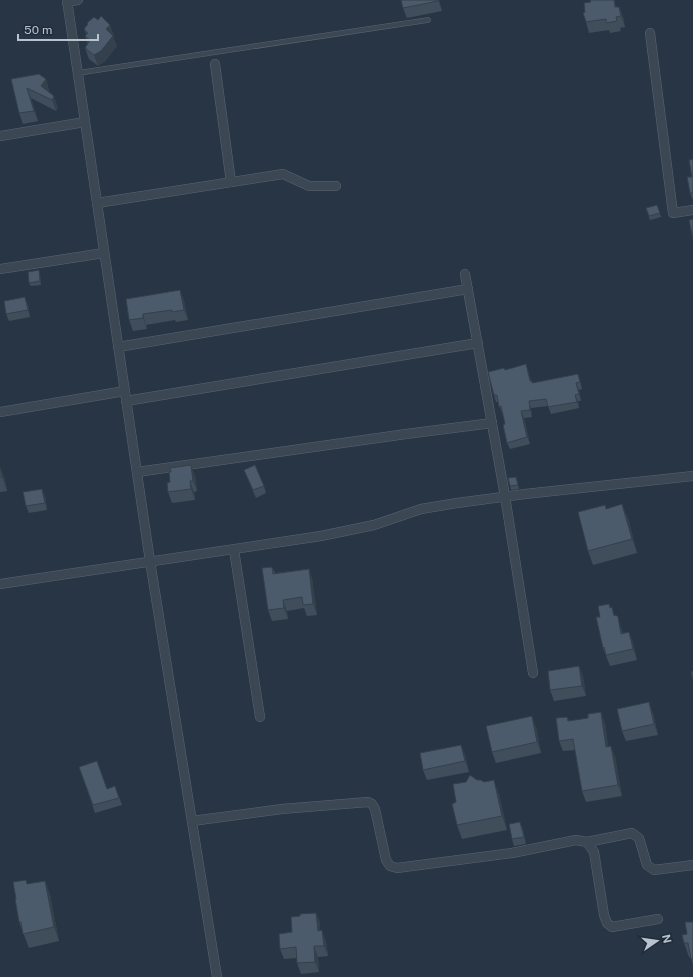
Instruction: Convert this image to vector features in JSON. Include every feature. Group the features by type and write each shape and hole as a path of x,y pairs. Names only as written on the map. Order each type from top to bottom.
{"street":[{"path":"78,0 67,1 150,561 217,977"},
{"path":"650,33 673,213 693,210"},
{"path":"215,64 231,182"},
{"path":"0,136 85,122"},
{"path":"97,203 283,174 309,186 336,186"},
{"path":"0,269 104,252"},
{"path":"465,274 505,496 532,673"},
{"path":"118,347 468,289"},
{"path":"126,401 478,343"},
{"path":"0,412 125,391"},
{"path":"137,472 492,423"},
{"path":"0,584 234,550 346,531 374,525 421,509 505,496 693,476"},
{"path":"234,550 260,717"},
{"path":"192,821 282,809 368,802 372,804 374,809 386,860 390,866 397,868 512,853 576,840 587,842 632,833 640,838 647,865 654,870 693,865"},
{"path":"587,842 594,852 604,916 607,923 612,926 658,918"}],"lane":[{"path":"78,73 428,20"}],"building":[{"path":"401,0 438,0 438,1 403,8"},
{"path":"590,0 614,0 615,7 619,7 621,16 616,17 617,21 606,23 606,19 586,22 583,13 585,12 584,3 591,2"},
{"path":"101,16 110,25 106,29 113,36 101,51 94,55 85,48 90,40 85,36 88,33 84,29 88,24 87,23 94,17 98,20"},
{"path":"39,74 46,79 41,86 54,96 52,100 27,88 34,111 19,113 11,79"},
{"path":"693,159 693,193 690,193 687,177 692,177 689,160"},
{"path":"657,205 660,213 649,216 646,208"},
{"path":"693,219 693,239 689,220"},
{"path":"39,270 40,281 29,283 28,272"},
{"path":"180,290 184,310 143,314 143,318 129,320 126,299"},
{"path":"25,297 28,310 6,314 4,301"},
{"path":"526,364 530,381 532,381 532,383 578,374 580,382 576,383 579,394 575,395 577,402 548,407 546,399 529,401 530,410 521,411 527,437 507,443 501,406 499,407 497,395 494,395 488,372 504,368 505,370"},
{"path":"191,465 193,481 190,481 191,489 168,492 167,483 170,482 170,468"},
{"path":"255,465 264,486 253,490 244,470"},
{"path":"516,477 518,485 510,486 508,478"},
{"path":"42,489 45,503 26,506 23,492"},
{"path":"622,504 632,539 588,551 578,512 605,505 606,509"},
{"path":"272,567 273,574 309,569 313,604 303,605 302,597 283,600 284,608 268,610 262,568"},
{"path":"609,604 610,608 612,607 614,616 616,615 618,617 621,634 629,632 633,649 606,655 596,617 600,617 598,606"},
{"path":"579,666 582,686 550,690 548,671"},
{"path":"649,702 654,724 622,731 617,709"},
{"path":"601,712 606,747 611,746 618,785 582,791 573,739 559,741 556,718 567,717 568,721 588,718 588,714"},
{"path":"532,716 537,742 492,752 486,726"},
{"path":"461,745 465,761 423,770 420,753"},
{"path":"97,761 107,789 115,786 119,798 93,805 79,767"},
{"path":"470,775 477,780 484,782 494,780 502,816 457,825 452,804 456,802 453,784 466,782"},
{"path":"520,822 524,837 512,839 509,824"},
{"path":"26,880 27,884 45,881 54,927 23,934 21,922 19,922 13,882"},
{"path":"316,913 318,931 322,930 324,946 314,946 315,962 297,963 296,947 280,949 279,934 292,932 291,917 300,916 300,914"},
{"path":"685,922 693,922 693,959 691,959 688,943 684,943 682,935 687,934"}]}
